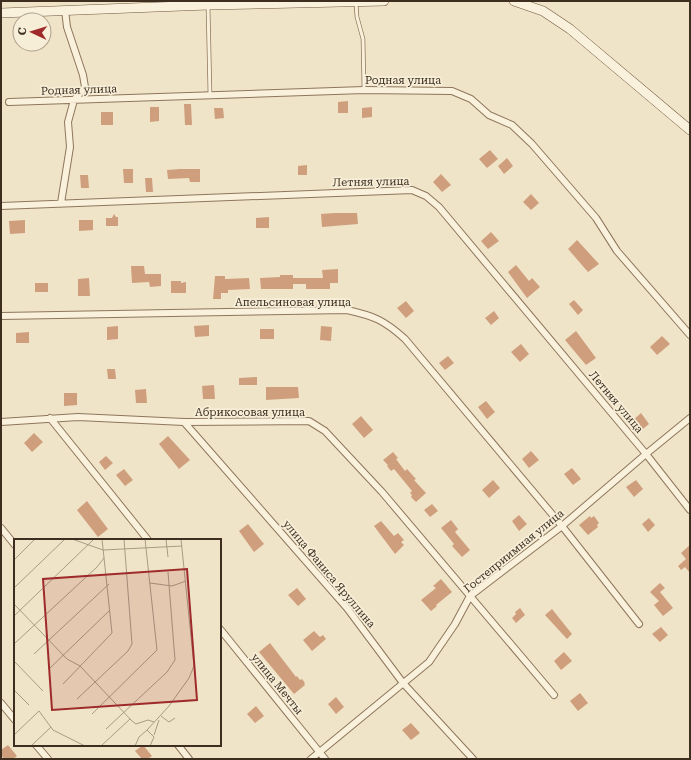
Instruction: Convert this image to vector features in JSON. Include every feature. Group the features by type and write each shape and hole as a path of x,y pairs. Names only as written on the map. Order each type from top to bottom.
{"main road":[{"path":"1,13 208,5 384,1"},
{"path":"514,1 543,11 570,29 690,130"}],"street":[{"path":"61,204 70,147 68,122 74,100 85,87 83,75 67,27 65,10"},
{"name":"Родная улица","path":"9,102 364,90 452,91 471,99 489,115 512,125 532,144 596,218 617,251 690,335"},
{"name":"Летняя улица","path":"1,206 412,190 426,196 438,207 646,454 690,510"},
{"name":"Апельсиновая улица","path":"1,316 347,310 370,315 389,325 405,339 562,526 639,624"},
{"name":"Абрикосовая улица","path":"1,422 78,417 184,422 309,421 325,431 382,492 554,694"},
{"path":"50,418 147,539"},
{"name":"Гостеприимная улица","path":"311,759 429,662 455,624 470,596 562,526 690,418"},
{"name":"улица Фаниса Яруллина","path":"184,422 347,608 403,683 473,759"},
{"path":"1,528 14,544"},
{"name":"улица Мечты","path":"221,630 325,759"},
{"path":"1,703 14,719"},
{"path":"37,746 48,759"},
{"path":"179,746 189,759"}],"lane":[{"path":"356,2 357,17 363,39 364,90"},
{"path":"208,5 210,95"}],"building":[{"path":"348,101 348,113 338,113 338,102"},
{"path":"184,104 191,104 192,125 185,125"},
{"path":"150,107 159,107 159,121 150,122"},
{"path":"372,107 372,117 362,118 362,108"},
{"path":"214,108 223,108 224,118 215,119"},
{"path":"101,112 113,112 113,125 101,125"},
{"path":"490,150 498,159 487,168 479,159"},
{"path":"507,158 513,166 504,174 498,166"},
{"path":"307,165 307,175 298,175 298,166"},
{"path":"123,169 133,169 133,183 124,183"},
{"path":"200,169 200,182 190,182 189,178 168,179 167,170"},
{"path":"441,174 451,185 442,192 433,182"},
{"path":"80,175 88,175 89,188 81,188"},
{"path":"145,178 152,178 153,192 146,192"},
{"path":"531,194 539,203 531,210 523,202"},
{"path":"357,213 358,224 322,227 321,214"},
{"path":"114,214 118,217 118,226 106,226 106,218 112,218"},
{"path":"269,217 269,228 256,228 256,218"},
{"path":"25,220 25,233 10,234 9,221"},
{"path":"79,220 93,220 93,230 79,231"},
{"path":"491,232 499,241 488,249 481,241"},
{"path":"577,240 599,264 588,272 568,249"},
{"path":"516,265 529,281 532,278 540,287 527,298 508,272"},
{"path":"131,266 144,266 145,274 161,274 161,286 150,287 149,282 132,283"},
{"path":"338,269 338,283 330,283 330,289 306,289 306,284 293,284 293,289 261,289 260,278 293,275 293,278 323,278 322,270"},
{"path":"215,276 225,276 225,279 249,278 250,289 228,290 228,293 221,293 221,299 213,299"},
{"path":"89,278 90,296 78,296 78,279"},
{"path":"171,281 181,281 181,283 186,282 186,293 171,293"},
{"path":"35,283 48,283 48,292 35,292"},
{"path":"574,300 583,310 578,315 569,304"},
{"path":"406,301 414,311 406,318 397,308"},
{"path":"494,311 499,318 491,325 485,318"},
{"path":"209,325 209,336 195,337 194,326"},
{"path":"118,326 118,339 107,340 107,327"},
{"path":"321,326 332,327 331,341 320,340"},
{"path":"260,329 274,329 274,339 260,339"},
{"path":"576,331 596,358 586,365 565,340"},
{"path":"29,332 29,343 16,343 16,333"},
{"path":"662,336 670,344 657,355 650,347"},
{"path":"521,344 529,354 520,362 511,352"},
{"path":"448,356 454,363 445,370 439,363"},
{"path":"107,369 115,369 116,379 108,379"},
{"path":"257,377 257,385 239,385 239,378"},
{"path":"214,385 215,399 203,399 202,386"},
{"path":"266,387 298,387 299,398 266,400"},
{"path":"146,389 147,403 136,403 135,390"},
{"path":"64,393 77,393 77,405 64,406"},
{"path":"486,401 495,412 487,419 478,407"},
{"path":"641,413 649,424 638,433 630,423"},
{"path":"361,416 373,430 364,438 352,424"},
{"path":"34,433 43,442 32,452 24,443"},
{"path":"168,436 190,460 179,469 159,444"},
{"path":"531,451 539,460 529,468 522,459"},
{"path":"393,452 398,458 396,459 405,471 407,469 416,479 414,480 426,493 416,502 411,497 412,495 410,493 412,491 394,469 391,471 383,460"},
{"path":"106,456 113,463 105,470 99,462"},
{"path":"572,468 581,479 573,485 564,474"},
{"path":"124,469 133,480 125,486 116,475"},
{"path":"493,480 500,488 489,498 482,490"},
{"path":"636,480 643,489 634,497 626,487"},
{"path":"87,501 108,529 98,537 77,510"},
{"path":"432,504 438,511 430,517 424,510"},
{"path":"519,515 527,524 519,531 512,521"},
{"path":"590,516 591,518 594,516 599,523 597,525 598,527 588,535 579,525"},
{"path":"649,518 655,525 648,532 642,524"},
{"path":"451,520 458,529 455,532 470,550 462,557 452,546 454,544 441,528"},
{"path":"381,521 394,536 398,533 404,540 401,542 404,545 395,554 374,526"},
{"path":"248,524 264,544 254,552 239,531"},
{"path":"690,545 690,573 685,567 681,570 678,566 686,559 681,553"},
{"path":"441,579 452,592 431,611 421,600 436,588 433,586"},
{"path":"660,583 665,588 660,592 673,608 663,616 654,605 659,601 650,592"},
{"path":"297,588 306,599 298,606 288,595"},
{"path":"520,608 525,615 516,623 512,618 516,614 515,612"},
{"path":"552,609 572,634 567,639 545,615"},
{"path":"661,627 668,635 660,642 652,634"},
{"path":"314,631 320,637 323,635 326,639 312,651 303,640"},
{"path":"270,643 296,677 297,676 300,680 302,679 305,683 305,685 294,694 259,652"},
{"path":"564,652 572,661 561,670 554,661"},
{"path":"580,693 588,703 578,711 570,701"},
{"path":"336,697 344,707 336,714 328,704"},
{"path":"256,706 264,716 255,723 247,714"},
{"path":"411,723 420,733 411,740 402,730"},
{"path":"8,745 17,756 13,759 4,759 1,755 1,750"},
{"path":"144,746 152,756 148,759 142,759 135,751"}]}
